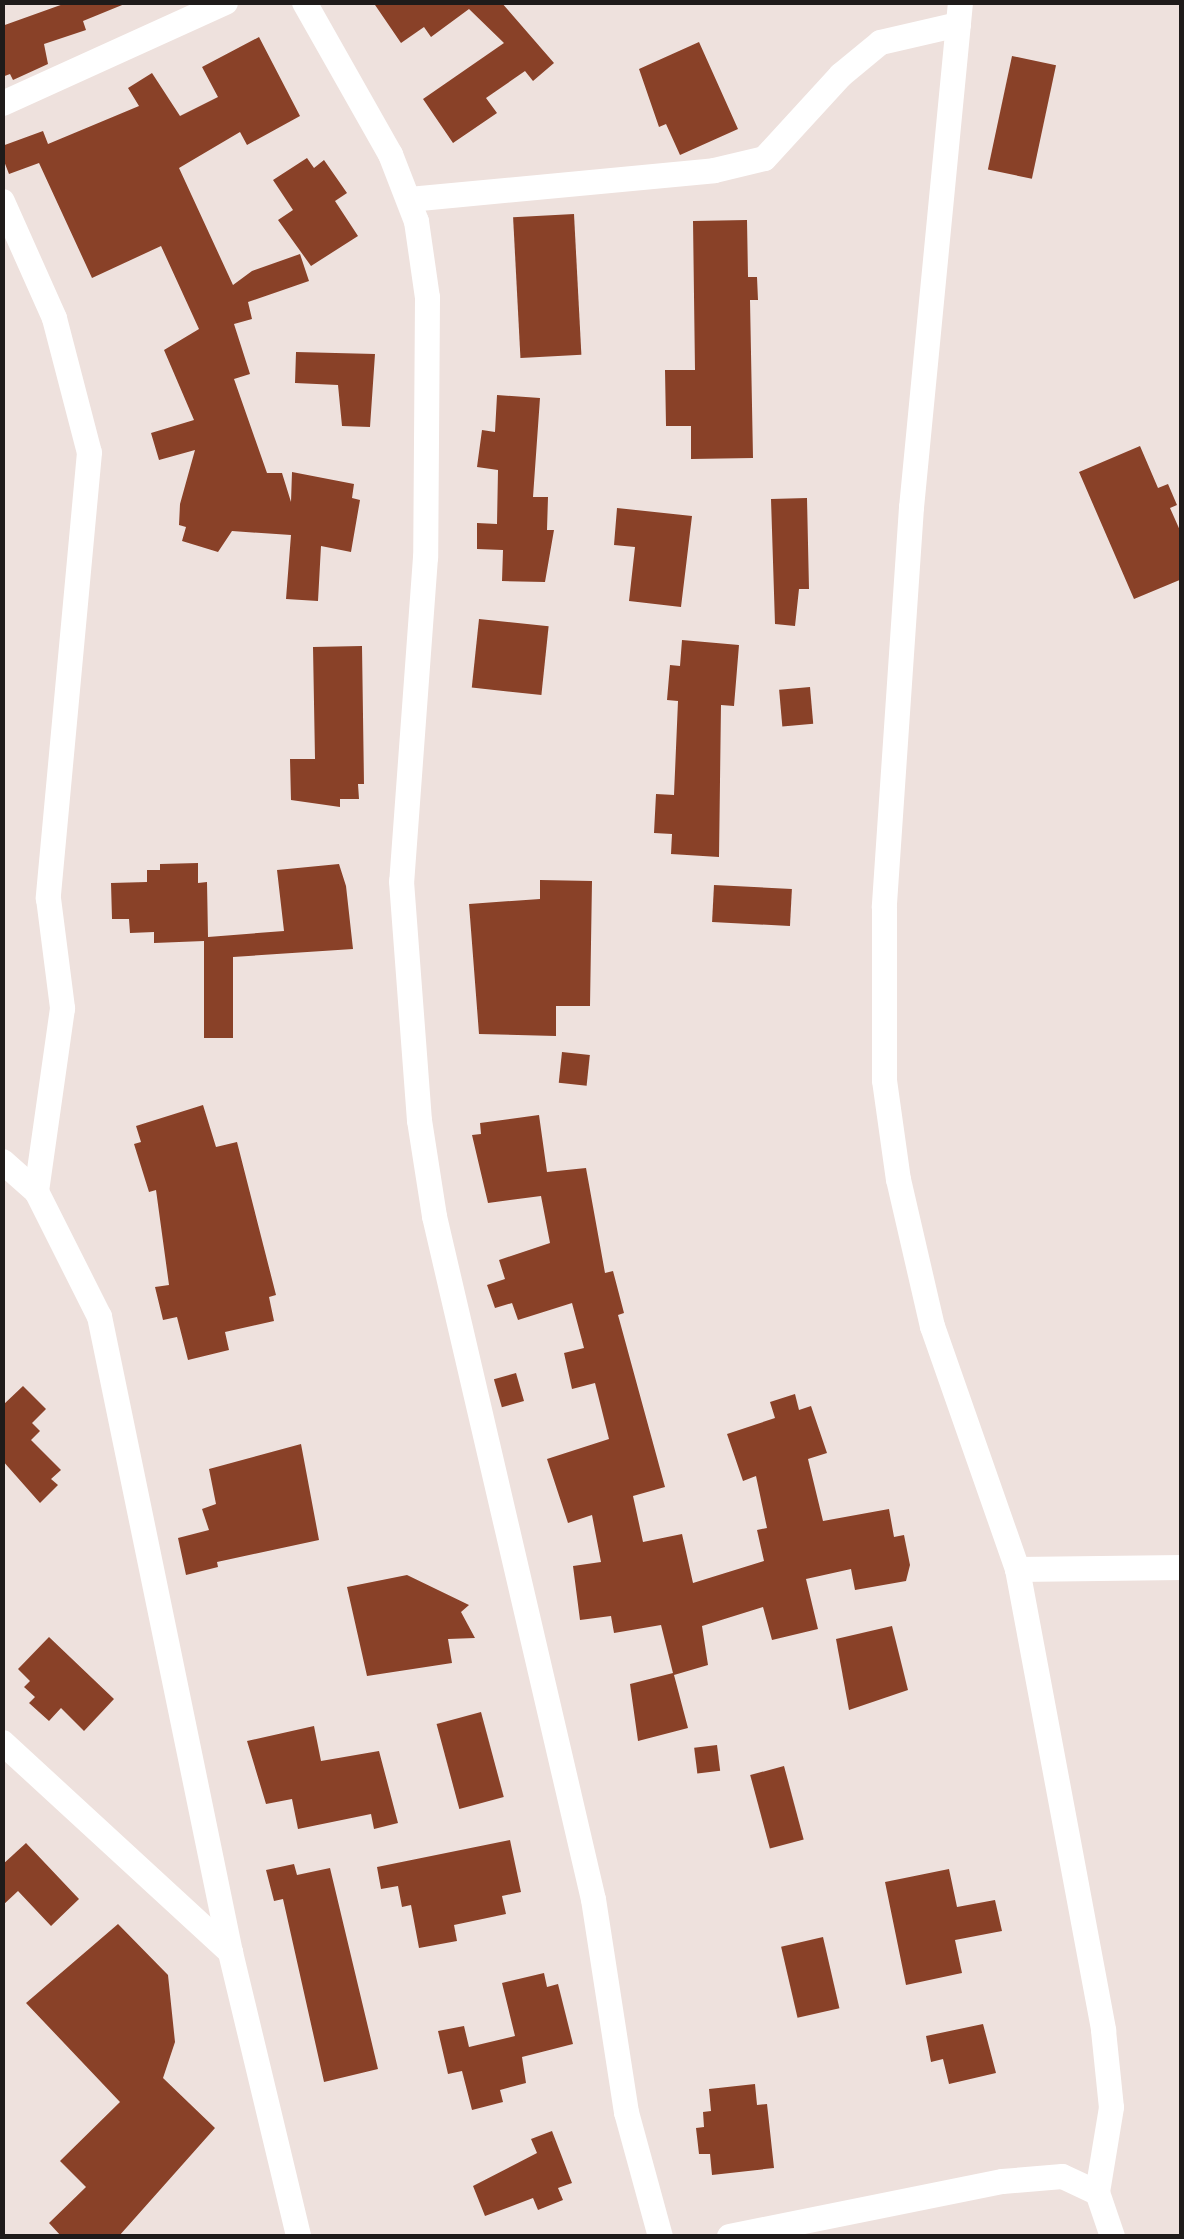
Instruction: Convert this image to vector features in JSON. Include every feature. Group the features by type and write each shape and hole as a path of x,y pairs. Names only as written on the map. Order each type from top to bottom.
{"street":[{"path":"2,103 225,2"},
{"path":"304,2 409,198 427,297 425,557 401,881 419,1120 434,1216 589,1882 626,2112 660,2236"},
{"path":"409,198 714,170 764,158 840,75 880,42 959,13 911,508 884,907 884,1080 898,1179 932,1326 1016,1569 1103,2030 1111,2107 1097,2192 1112,2236"},
{"path":"2,201 54,318 89,452 48,898 62,1008 36,1192"},
{"path":"2,1161 36,1192 100,1316 230,1952 298,2236"},
{"path":"1016,1569 1182,1567"},
{"path":"2,1742 230,1952"},
{"path":"729,2236 1002,2181 1062,2176 1097,2192"}],"building":[{"path":"69,2 127,3 83,21 86,30 44,44 48,64 13,80 10,74 2,77 2,26"},
{"path":"373,2 501,2 554,63 533,81 525,71 486,98 497,113 453,143 423,99 504,43 469,9 431,37 424,27 401,43"},
{"path":"259,37 300,116 247,145 240,132 179,168 233,285 252,271 300,254 309,281 248,302 252,319 234,324 250,374 234,379 267,473 282,473 291,502 292,472 354,484 352,498 360,500 351,552 321,546 318,601 286,599 291,535 232,531 218,552 182,541 186,527 179,525 180,504 195,450 159,460 151,433 194,420 164,350 199,329 161,246 92,278 39,163 9,174 2,156 2,146 43,131 48,144 139,106 128,88 152,73 180,116 218,97 202,67"},
{"path":"699,42 738,129 680,155 666,124 659,127 639,69"},
{"path":"1012,56 1056,65 1032,179 988,169"},
{"path":"307,158 314,168 324,160 347,193 335,201 358,236 311,266 278,220 293,210 273,180"},
{"path":"574,214 581,355 520,358 513,217"},
{"path":"747,220 748,277 757,277 758,300 750,300 753,458 691,459 691,426 666,426 665,370 695,370 693,221"},
{"path":"296,352 375,354 370,427 342,426 338,385 295,383"},
{"path":"497,395 540,398 533,497 548,497 547,530 554,530 545,582 502,581 503,550 477,549 477,523 497,524 498,470 477,467 482,430 495,432"},
{"path":"1140,446 1158,488 1168,484 1177,505 1170,508 1182,535 1182,579 1134,599 1079,472"},
{"path":"807,498 809,589 799,589 795,626 775,624 771,499"},
{"path":"617,508 692,516 681,607 629,601 635,547 614,545"},
{"path":"479,619 549,626 541,695 472,688"},
{"path":"682,640 739,645 734,706 721,705 719,857 671,854 672,834 654,833 656,794 674,795 678,701 667,700 670,665 680,666"},
{"path":"362,646 364,784 358,784 359,799 340,799 340,807 291,800 290,759 315,759 313,647"},
{"path":"810,687 813,724 782,727 779,690"},
{"path":"198,863 198,883 207,882 208,937 284,931 277,870 339,864 346,886 353,949 233,957 233,1038 204,1038 204,941 154,943 154,932 130,933 129,919 112,919 111,883 147,882 147,870 160,870 160,864"},
{"path":"540,880 592,881 590,1006 556,1006 556,1036 479,1034 469,904 540,899"},
{"path":"714,885 792,889 790,926 712,922"},
{"path":"562,1052 590,1055 587,1086 559,1083"},
{"path":"203,1105 216,1147 237,1142 276,1295 269,1297 274,1321 225,1332 229,1350 188,1360 177,1317 163,1320 155,1287 169,1285 156,1190 149,1192 134,1144 141,1142 136,1126"},
{"path":"539,1115 547,1172 586,1168 605,1273 613,1271 624,1313 618,1315 665,1487 633,1496 643,1542 682,1534 693,1583 764,1561 757,1530 767,1528 756,1476 743,1481 727,1434 775,1418 770,1402 795,1394 799,1410 811,1406 827,1453 808,1459 823,1521 889,1509 894,1537 904,1535 910,1565 906,1581 855,1590 851,1569 806,1579 818,1629 772,1640 763,1607 702,1626 708,1665 674,1675 688,1728 638,1741 630,1684 673,1673 661,1625 614,1633 611,1616 580,1620 573,1566 601,1562 592,1515 568,1523 547,1459 609,1439 595,1383 572,1389 564,1353 584,1348 572,1303 518,1320 512,1303 495,1308 487,1285 505,1279 499,1260 550,1243 541,1196 488,1203 472,1135 481,1134 480,1123"},
{"path":"516,1373 524,1401 502,1407 494,1379"},
{"path":"23,1386 46,1409 32,1423 40,1431 31,1440 61,1470 51,1479 58,1485 40,1503 2,1460 2,1406"},
{"path":"301,1444 319,1540 217,1562 218,1567 186,1575 178,1538 209,1530 202,1509 216,1504 209,1469"},
{"path":"407,1575 469,1605 461,1612 475,1638 448,1639 452,1663 367,1676 347,1587"},
{"path":"892,1626 908,1690 849,1710 836,1639"},
{"path":"49,1637 114,1699 84,1731 61,1708 49,1721 29,1703 35,1697 24,1687 30,1681 18,1669"},
{"path":"481,1712 504,1797 459,1809 437,1724"},
{"path":"314,1726 321,1761 379,1751 398,1823 374,1829 371,1814 298,1829 292,1799 266,1804 247,1741"},
{"path":"717,1745 720,1771 697,1774 694,1748"},
{"path":"784,1766 804,1839 770,1848 750,1775"},
{"path":"510,1840 521,1892 502,1896 506,1914 454,1925 457,1941 419,1948 411,1905 402,1907 398,1886 381,1889 377,1867"},
{"path":"26,1843 79,1899 51,1926 18,1891 2,1906 2,1865"},
{"path":"294,1864 297,1875 330,1868 378,2069 324,2082 283,1899 274,1901 266,1870"},
{"path":"949,1869 957,1907 995,1900 1002,1931 955,1940 962,1973 906,1985 885,1882"},
{"path":"118,1924 168,1975 175,2042 163,2078 215,2128 119,2236 61,2236 49,2223 86,2187 60,2161 120,2102 26,2003"},
{"path":"823,1937 839,2008 798,2018 781,1947"},
{"path":"544,1973 547,1987 558,1984 573,2044 522,2057 526,2083 500,2090 503,2102 472,2110 462,2071 448,2074 438,2031 464,2026 469,2047 515,2036 502,1983"},
{"path":"983,2024 996,2073 949,2084 943,2059 931,2062 926,2036"},
{"path":"755,2084 757,2105 767,2104 774,2168 712,2175 710,2154 699,2154 696,2128 704,2127 703,2112 711,2111 709,2089"},
{"path":"552,2131 572,2183 558,2188 563,2200 538,2210 533,2198 485,2216 473,2186 537,2153 531,2139"}]}
